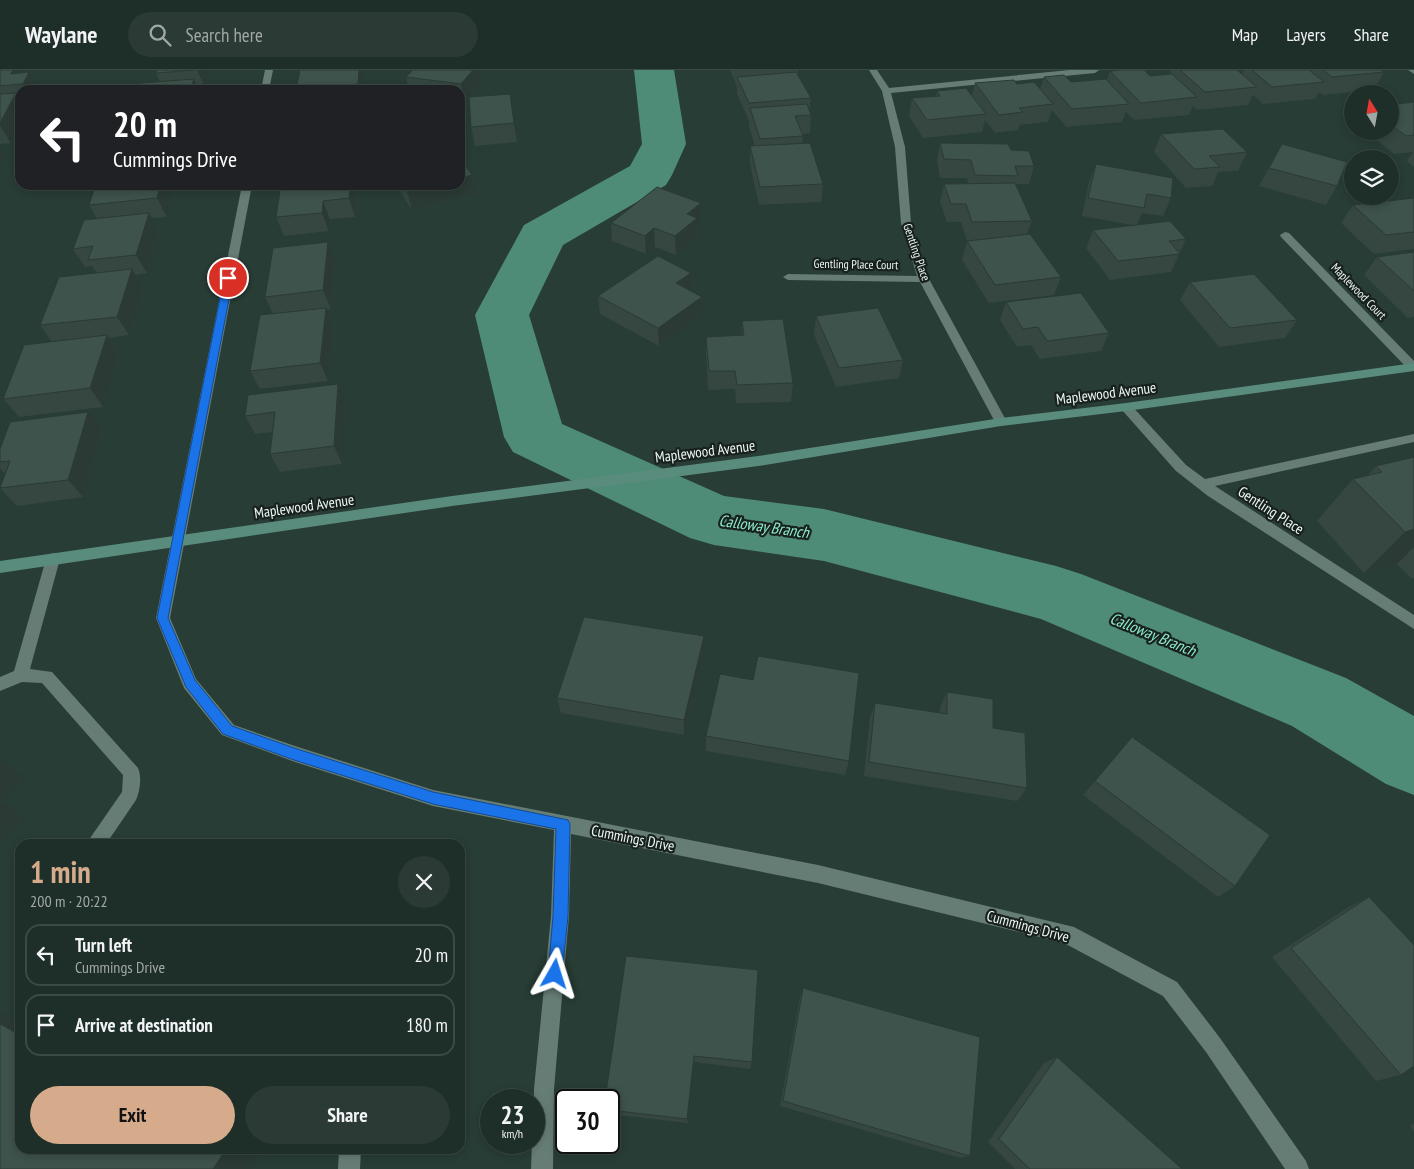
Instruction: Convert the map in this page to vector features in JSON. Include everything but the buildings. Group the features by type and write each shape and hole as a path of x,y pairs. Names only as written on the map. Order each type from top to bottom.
{"street":[{"path":"266,85 269,70"},
{"name":"Gentling Place","path":"873,70 886,91 900,147 906,224 924,279 1001,422"},
{"path":"886,91 1095,70"},
{"name":"Cummings Drive","path":"246,190 163,618 190,683 228,730 294,754 433,798 818,874 1067,934 1170,989 1213,1045 1298,1169"},
{"name":"Maplewood Court","path":"1285,235 1414,367"},
{"name":"Gentling Place Court","path":"788,277 924,279"},
{"name":"Maplewood Avenue","path":"0,567 452,501 765,460 1001,422 1126,407 1414,367"},
{"name":"Gentling Place","path":"1126,407 1181,468 1414,623"},
{"path":"1203,484 1414,438"},
{"path":"21,675 54,559"},
{"path":"0,684 21,675 46,677 132,773 130,794 99,839"},
{"path":"542,1169 544,1089 560,916 563,824"},
{"path":"349,1169 350,1154"}],"waterway":[{"name":"Calloway Branch","path":"654,70 664,144 649,175 542,236 502,315 535,437 714,520 824,535 1056,594 1319,702 1414,758"}],"route":[{"path":"228,278 163,618 190,683 228,730 294,754 433,798 563,824 560,916 555,974"}]}
